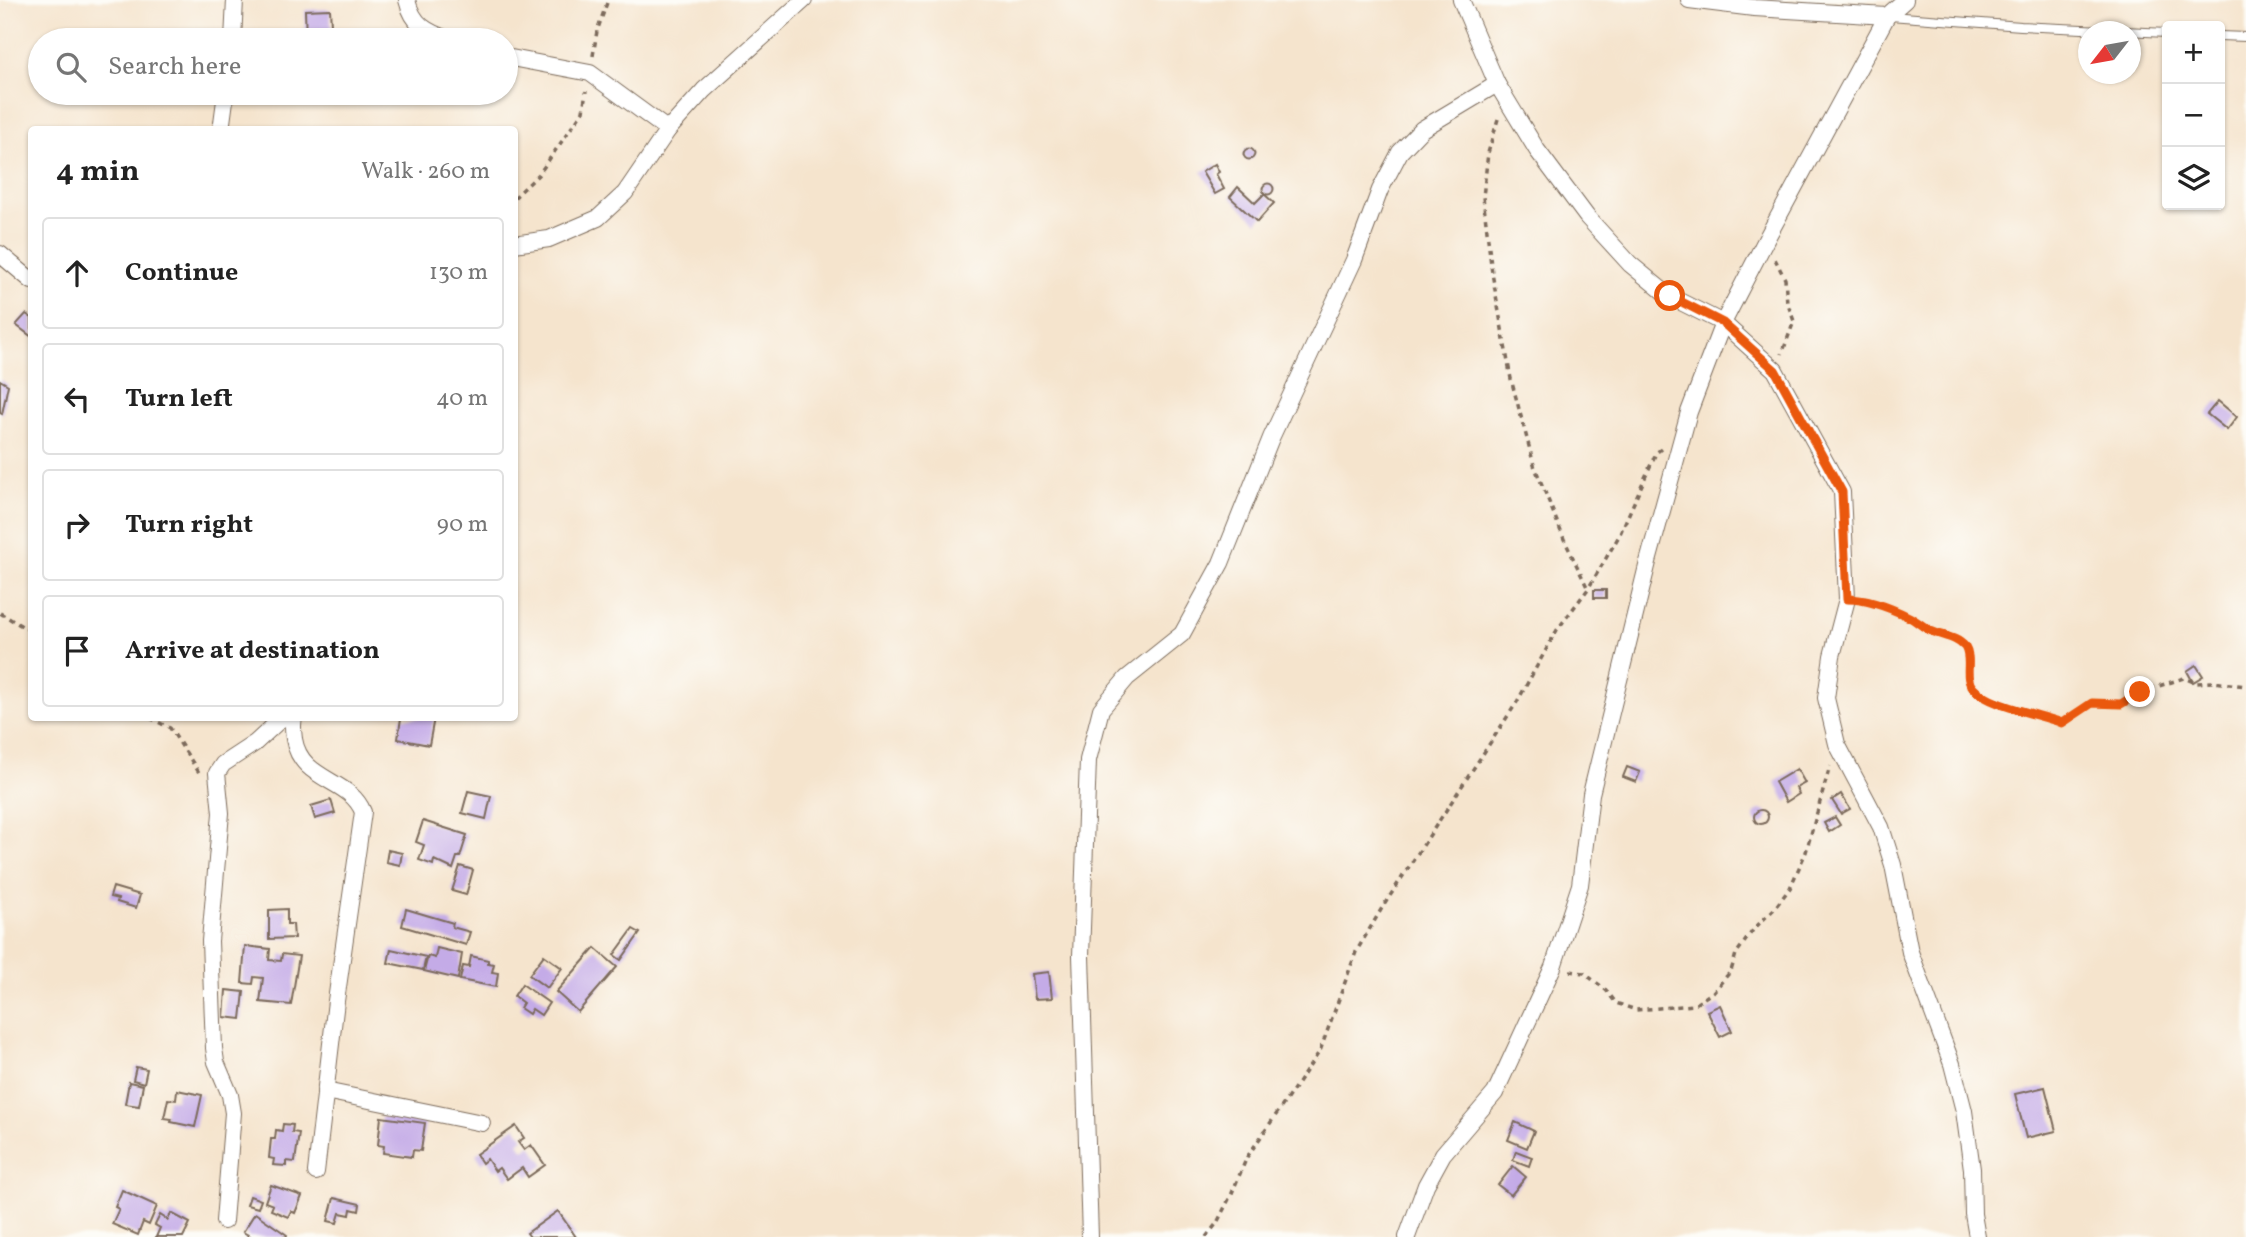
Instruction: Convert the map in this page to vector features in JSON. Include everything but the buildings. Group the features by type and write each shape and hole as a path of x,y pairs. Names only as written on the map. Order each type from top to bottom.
{"street":[{"path":"234,28 235,0"},
{"path":"407,0 411,15 425,28"},
{"path":"518,243 549,239 598,218 625,193 668,130 704,90 804,0"},
{"path":"1461,0 1501,90 1546,161 1587,217 1630,264 1670,296 1723,323 1775,370 1842,492 1847,599 1832,656 1826,698 1837,744 1881,827 1893,865 1910,952 1952,1064 1964,1111 1977,1237"},
{"path":"1689,0 1754,8 1887,16"},
{"path":"1407,1237 1426,1185 1443,1154 1495,1093 1553,967 1580,885 1591,794 1684,429 1723,323 1887,16 1905,0"},
{"path":"518,59 590,73 668,130"},
{"path":"1090,1237 1081,956 1088,760 1101,709 1126,678 1182,634 1214,575 1271,438 1354,260 1380,190 1400,152 1422,129 1501,90"},
{"path":"222,126 224,105"},
{"path":"0,254 28,278"},
{"path":"224,1221 233,1113 230,1095 216,1062 214,1048 210,941 221,813 217,772 223,764 255,743 279,721"},
{"path":"293,721 296,750 302,760 314,772 353,796 359,802 363,813 316,1172"},
{"path":"325,1091 482,1123"}],"lane":[{"path":"1887,16 2162,33"},
{"path":"2225,36 2246,37"}],"path":[{"path":"518,194 539,174 583,111 597,31 608,0"},
{"path":"1501,90 1488,153 1483,197 1492,273 1511,379 1534,465 1588,589"},
{"path":"1769,234 1776,261 1785,279 1787,302 1794,321 1775,370"},
{"path":"1206,1237 1217,1223 1247,1157 1320,1051 1362,941 1517,702 1557,630 1588,589 1619,536 1656,453 1684,429"},
{"path":"1847,599 1864,599 1908,616 1932,631 1951,637 1964,646 1969,660 1971,687 1987,698 2062,723 2092,703 2121,704 2140,692 2184,678 2196,683 2246,686"},
{"path":"0,612 28,630"},
{"path":"156,721 170,728 202,779"},
{"path":"1553,967 1584,973 1606,990 1616,1003 1636,1010 1694,1004 1713,992 1731,971 1736,954 1752,930 1774,909 1790,888 1806,852 1837,744"}],"route":[{"path":"1670,296 1723,323 1775,370 1842,492 1847,599 1864,599 1908,616 1932,631 1951,637 1964,646 1969,660 1971,687 1987,698 2062,723 2092,703 2121,704 2140,692"}]}
